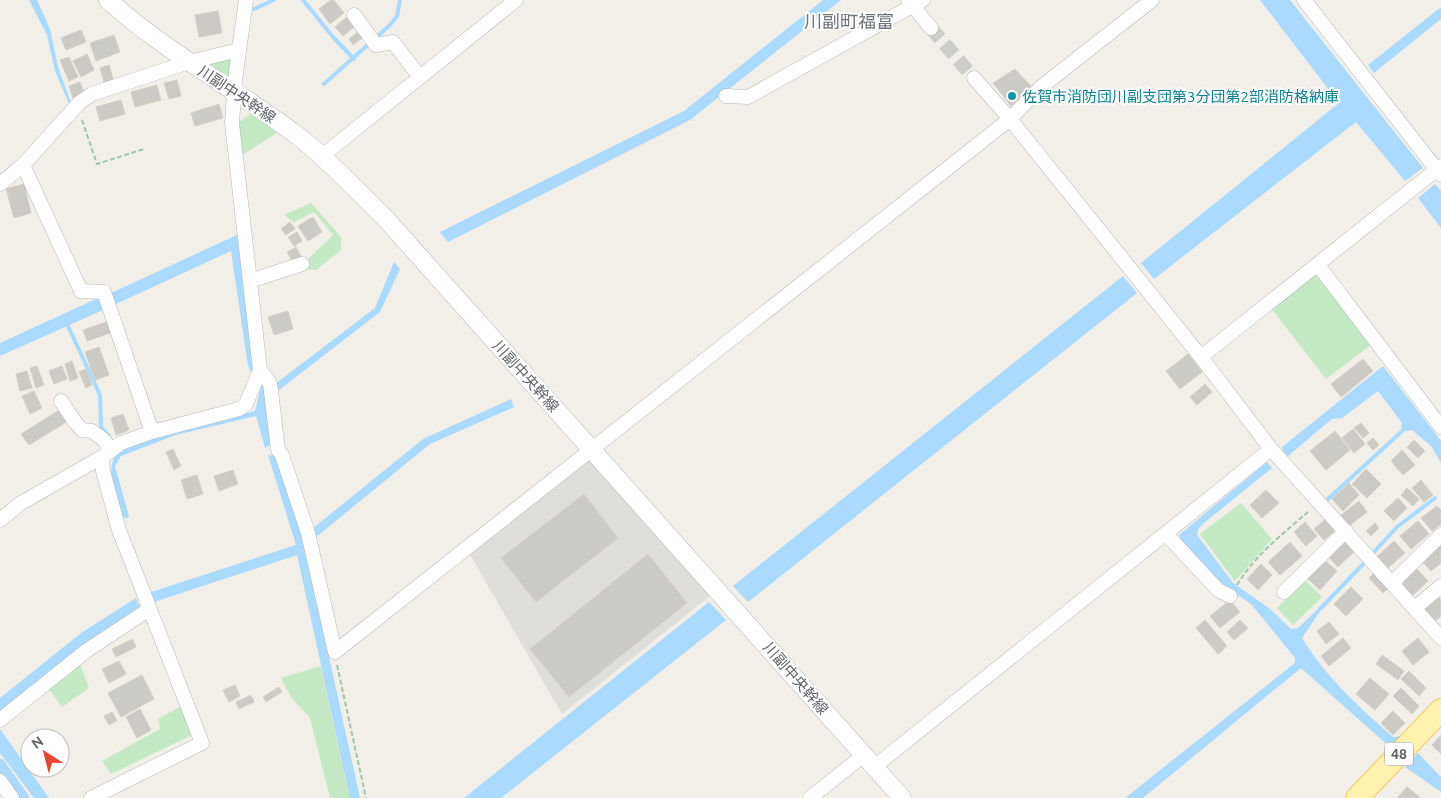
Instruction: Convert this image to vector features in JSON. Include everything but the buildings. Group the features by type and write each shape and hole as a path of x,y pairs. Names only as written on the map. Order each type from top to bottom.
{"main road":[{"name":"48","path":"1357,798 1441,710"}],"street":[{"name":"川副中央幹線","path":"108,0 189,62 234,90 322,156 386,219 902,798"},
{"path":"0,520 21,503 106,453 152,432 239,410 246,404 260,370 232,123 234,90 246,0"},
{"path":"322,156 419,76 516,0"},
{"path":"260,370 270,383 278,450 282,455 308,533 335,652 1010,119 1042,87 1152,0"},
{"path":"1201,357 1440,170 1304,0"},
{"path":"726,96 748,97 915,2 932,28"},
{"path":"354,15 373,42 393,42 419,76"},
{"path":"0,184 23,165 80,102 92,94 189,62 239,50"},
{"path":"974,78 1010,119 1201,357 1271,449 1441,638"},
{"path":"23,165 81,291 104,292 152,432"},
{"path":"250,281 302,264"},
{"path":"1318,265 1441,427"},
{"path":"62,401 82,430 92,431 104,440 106,453 103,471 119,530 148,610 202,743 91,798"},
{"path":"810,798 869,761 1166,534 1271,449"},
{"path":"1284,592 1346,531"},
{"path":"1166,534 1218,590 1233,590"},
{"path":"1395,586 1396,579 1441,536"},
{"path":"1415,608 1441,586"},
{"path":"0,720 86,651 148,610"},
{"path":"0,781 12,798"}],"path":[{"path":"72,113 82,120 97,164 144,149"},
{"path":"1233,590 1242,576 1284,532 1320,502"},
{"path":"335,652 366,798"}],"shaded area":[{"path":"589,458 710,596 562,714 469,553"}],"green space":[{"path":"230,56 234,59 231,78 207,63"},
{"path":"252,113 277,133 242,155 238,123"},
{"path":"311,203 341,237 341,250 316,270 299,268 333,235 314,212 294,222 284,215"},
{"path":"1318,272 1372,344 1326,379 1271,308"},
{"path":"1241,503 1272,539 1235,581 1200,534"},
{"path":"1304,579 1322,597 1293,625 1277,608"},
{"path":"79,661 89,688 62,707 47,686"},
{"path":"321,666 350,798 330,798 310,718 291,697 281,678"},
{"path":"181,706 192,735 111,774 102,761 160,729 158,719"}],"water":[{"path":"29,0 37,0 50,29 58,67 71,103 69,104 55,71 47,35"},
{"path":"823,0 841,0 690,120 448,242 440,232 684,111"},
{"path":"1260,0 1290,0 1423,168 1405,181 1356,122 1154,279 1141,263 1339,103"},
{"path":"1441,7 1441,19 1374,73 1368,65"},
{"path":"1435,184 1441,191 1441,228 1418,198"},
{"path":"237,235 254,366 251,372 248,366 231,251 116,304 111,293"},
{"path":"394,262 400,269 380,312 279,390 275,384 375,308"},
{"path":"1123,276 1137,293 748,602 733,586"},
{"path":"98,298 103,310 0,356 0,343"},
{"path":"1383,366 1441,441 1441,463 1431,446 1412,430 1401,432 1402,423 1378,391 1342,418 1332,419 1288,456 1283,453 1282,447"},
{"path":"262,383 265,383 272,444 265,448 256,416 176,435 121,456 115,466 129,516 126,519 122,515 111,473 114,457 119,450 176,431 255,411"},
{"path":"511,399 514,407 430,444 315,538 312,529 423,439"},
{"path":"268,455 277,456 304,543 360,798 350,798 297,555 154,602 151,592 296,545"},
{"path":"1267,462 1272,468 1204,523 1198,529 1197,535 1233,583 1269,608 1291,629 1298,628 1318,609 1321,610 1302,638 1321,665 1356,703 1393,737 1400,736 1412,725 1392,749 1301,668 1143,798 1125,798 1295,663 1295,658 1252,605 1220,582 1181,540 1179,535"},
{"path":"136,598 140,607 0,713 0,698 81,633"},
{"path":"709,602 726,620 501,798 464,798"},
{"path":"0,729 20,757 20,778 35,778 49,798 34,798 0,753"},
{"path":"1418,753 1441,777 1441,792 1405,767"}],"waterway":[{"path":"254,9 274,0"},
{"path":"303,0 333,37 354,59"},
{"path":"324,84 390,25 397,16 400,0"},
{"path":"68,326 100,395 101,427 109,436"},
{"path":"1327,500 1401,432"},
{"path":"1372,554 1397,527 1435,498"},
{"path":"1320,609 1366,561"},
{"path":"0,765 23,798"}],"tunnel":[{"path":"931,28 974,78"}],"place":[{"name":"佐賀市消防団川副支団第3分団第2部消防格納庫","path":"1012,96"}],"district":[{"name":"川副町福富","path":"849,21"}]}
